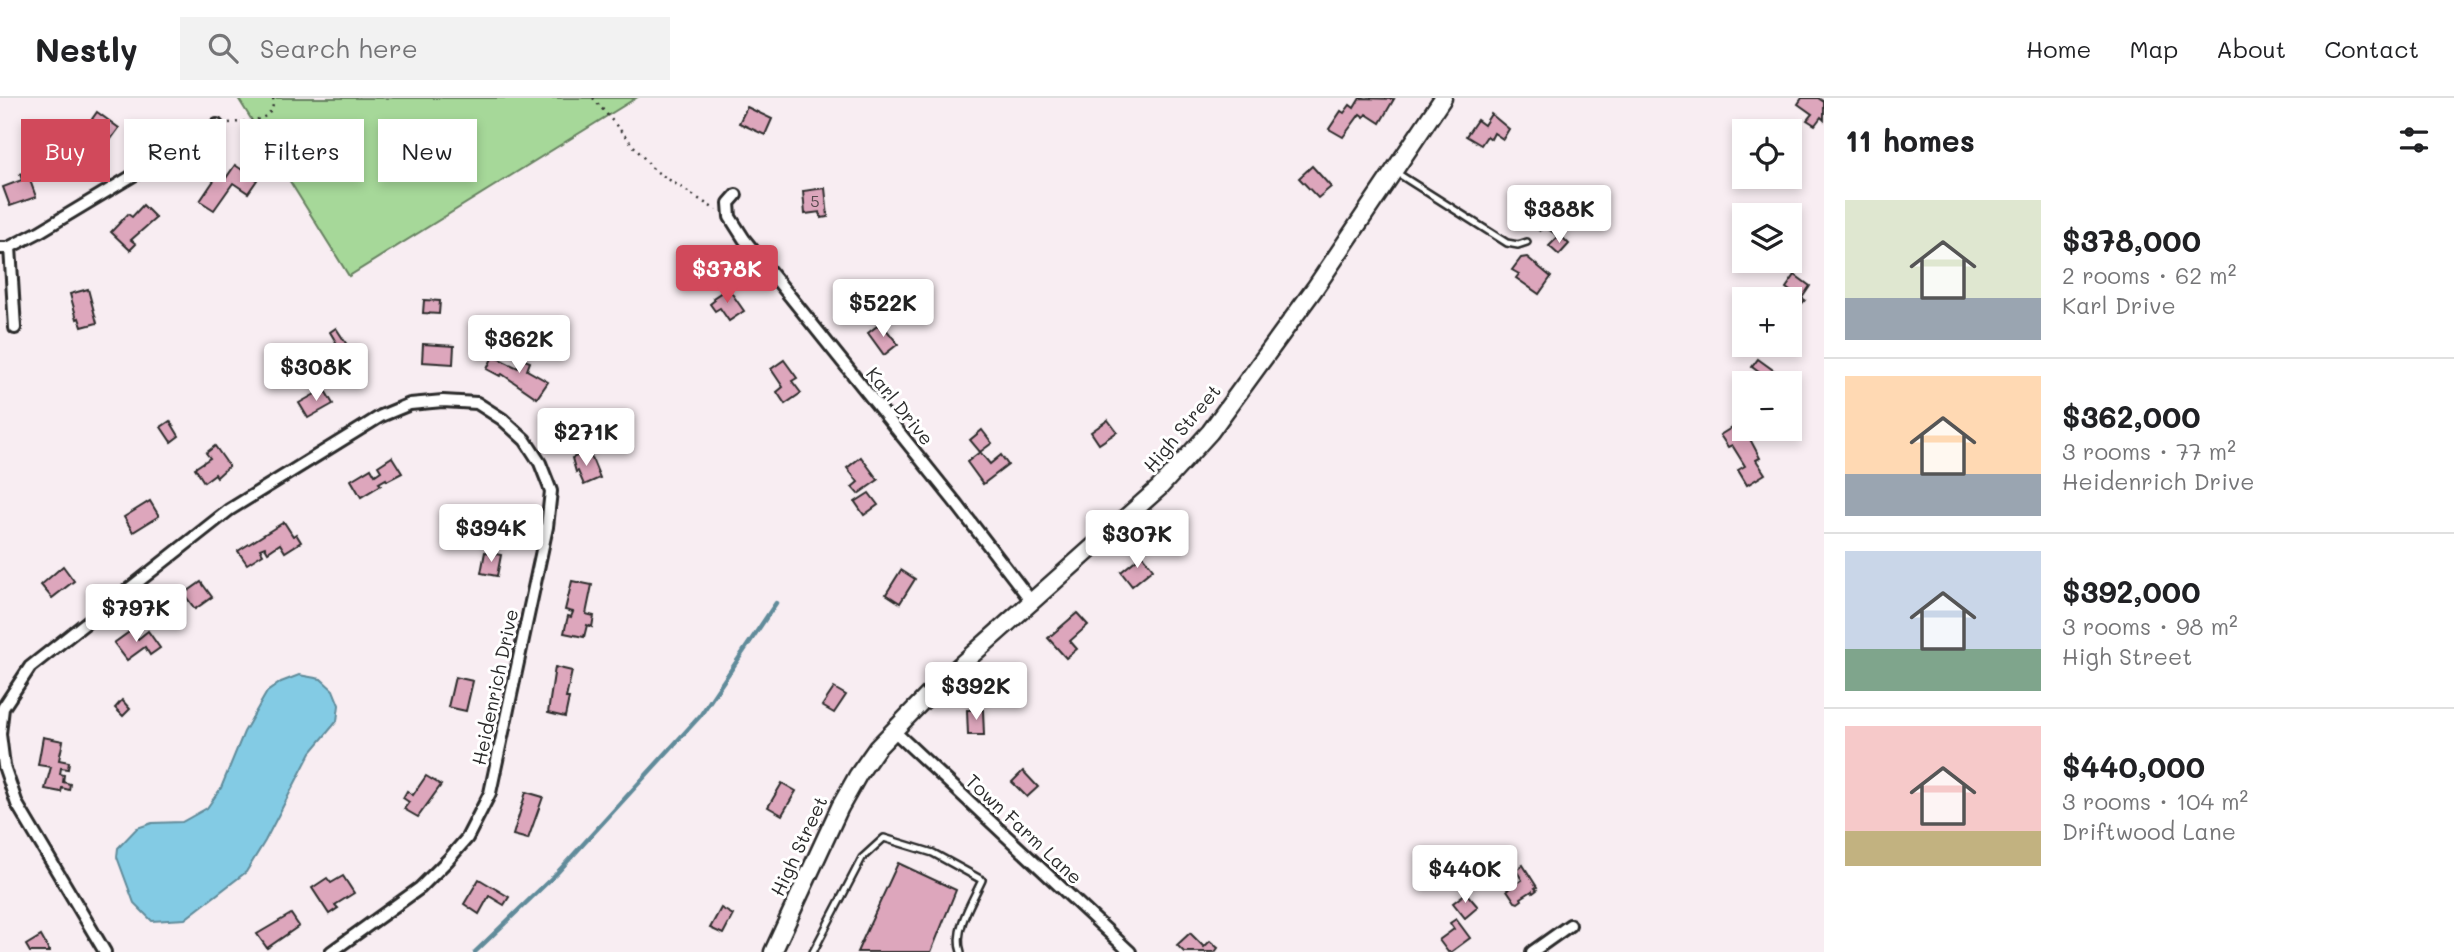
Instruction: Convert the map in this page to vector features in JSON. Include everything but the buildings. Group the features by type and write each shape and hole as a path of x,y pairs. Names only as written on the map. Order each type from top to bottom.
{"main road":[{"name":"High Street","path":"774,952 840,807 877,748 936,687 1159,488 1210,432 1315,288 1443,98"}],"street":[{"path":"15,328 5,247 124,179"},
{"path":"732,219 729,203 736,195"},
{"name":"Karl Drive","path":"732,219 744,239 1032,602"},
{"name":"Heidenrich Drive","path":"105,952 17,804 4,766 1,734 3,708 30,667 229,510 381,416 410,404 443,401 477,403 502,419 525,440 540,463 551,491 547,527 490,793 467,838 448,860 419,888 331,952"},
{"name":"Town Farm Lane","path":"894,731 1130,952"},
{"path":"1532,952 1570,925"}],"lane":[{"path":"1394,171 1507,243 1518,245 1527,242"},
{"path":"813,952 863,858 884,838 933,853 982,880 967,911 958,943 961,952"}],"path":[{"path":"226,124 264,118 274,105 273,98"},
{"path":"593,98 654,170 732,219"}],"green space":[{"path":"238,98 636,98 349,276 290,182 364,182 364,119 251,119"}],"water":[{"path":"299,675 321,679 333,690 339,705 337,721 311,752 246,872 185,919 152,921 134,903 117,857 118,848 137,828 152,823 182,822 207,808 221,788 244,732 267,692 281,682"}],"waterway":[{"path":"475,952 556,874 700,716 776,603"}]}
